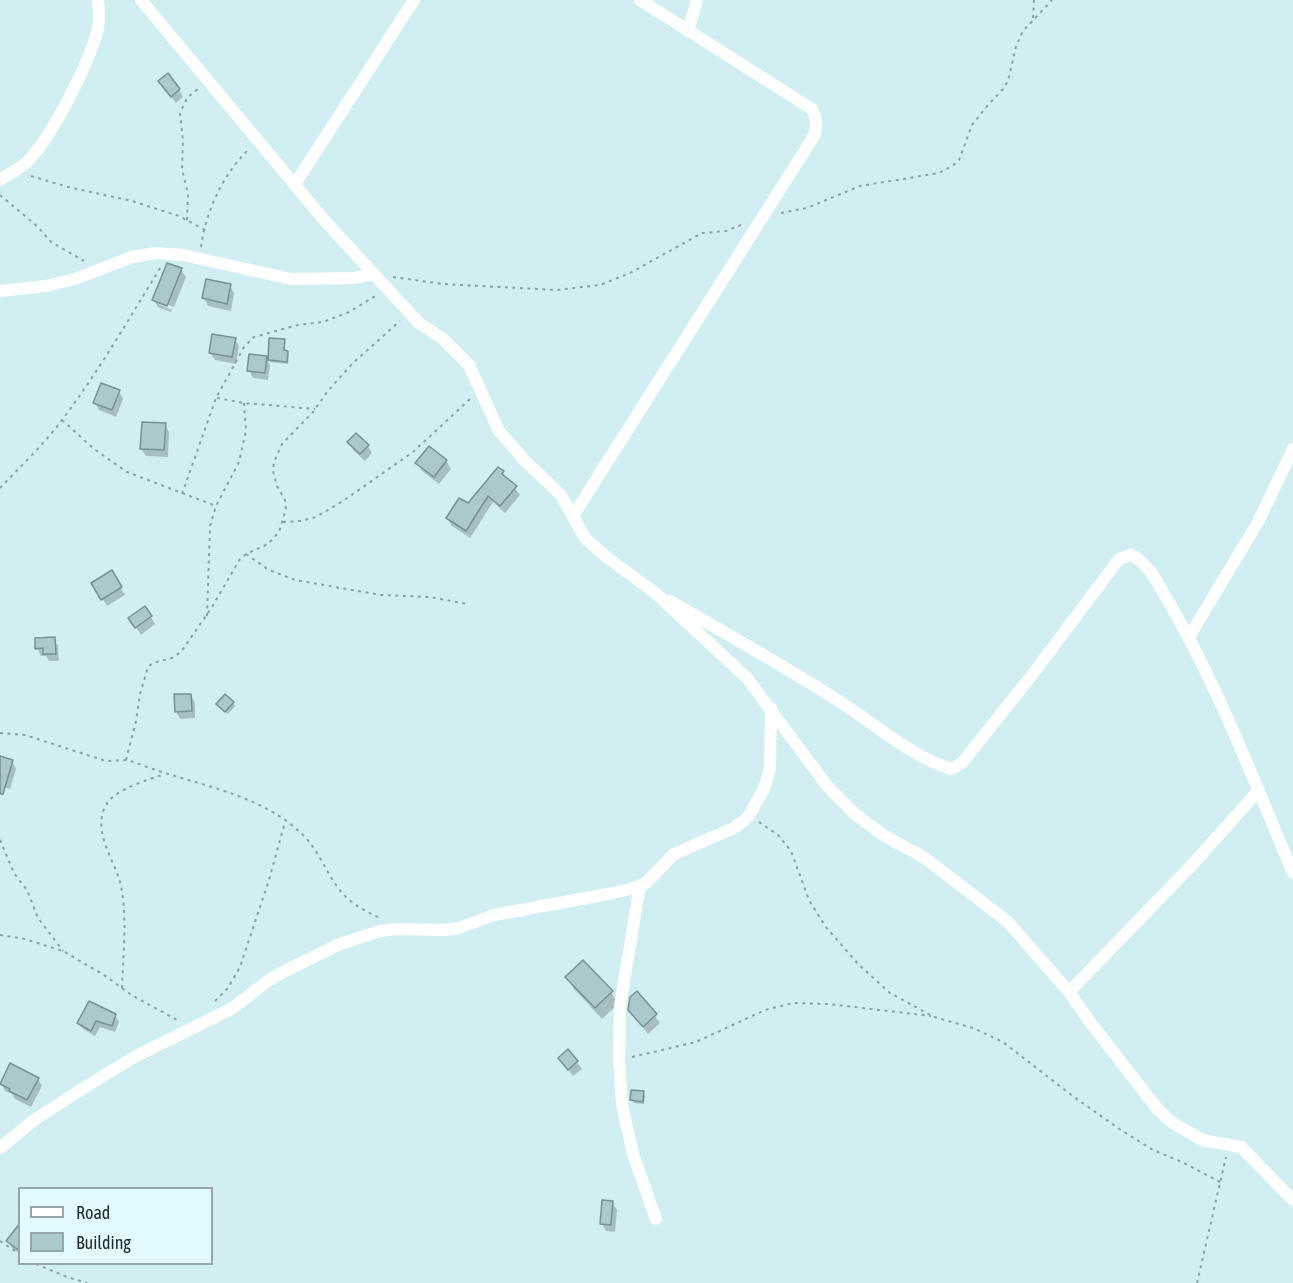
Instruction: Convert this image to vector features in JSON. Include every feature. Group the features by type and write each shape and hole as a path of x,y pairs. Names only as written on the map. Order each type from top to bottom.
{"street":[{"path":"0,180 26,163 42,144 81,72 98,26 98,0"},
{"path":"141,0 325,221 387,290 418,323 459,353 469,365 491,416 500,430 525,461 561,495 585,538 605,556 654,592 838,700 896,741 951,769 962,763 1032,675 1119,559 1131,555 1140,559 1155,578 1189,637 1259,790 1293,873"},
{"path":"295,184 414,0"},
{"path":"573,516 764,216 814,136 816,128 816,117 812,110 789,93 640,0"},
{"path":"688,31 697,0"},
{"path":"0,291 46,286 75,279 132,257 156,253 200,259 291,279 352,278 375,275"},
{"path":"1189,637 1258,522 1293,449"},
{"path":"654,592 747,678 828,787 849,809 883,835 925,858 1008,922 1069,992 1160,1111 1173,1123 1202,1140 1233,1144 1246,1150 1293,1200"},
{"path":"0,1148 34,1120 136,1056 233,1008 266,982 340,944 380,931 459,928 494,915 608,894 640,885 657,873 674,854 734,828 748,817 764,789 770,769 771,708"},
{"path":"1069,992 1192,865 1259,790"},
{"path":"640,885 620,1006 622,1104 633,1154 656,1219"}],"path":[{"path":"1033,19 1034,0"},
{"path":"764,216 807,208 860,186 939,173 952,166 959,160 972,126 1004,89 1012,69 1019,38 1033,19 1052,0"},
{"path":"187,220 188,205 182,169 183,141 180,113 187,98 208,80"},
{"path":"200,259 205,230 225,177 234,164 258,141"},
{"path":"14,171 68,188 132,201 179,216 205,230"},
{"path":"0,195 38,227 51,242 100,269"},
{"path":"375,275 443,284 558,290 600,285 630,273 702,233 726,231 742,224"},
{"path":"0,488 62,420 123,330 168,254"},
{"path":"182,494 216,398 244,347 254,338 298,325 323,322 349,312 387,290"},
{"path":"126,760 148,667 181,652 207,616 234,567 246,554 268,544 279,532 286,508 285,500 274,477 274,462 282,444 352,364 409,314"},
{"path":"282,522 316,517 343,501 413,452 480,389"},
{"path":"216,398 244,403 315,409"},
{"path":"207,616 210,526 216,507 239,462 246,431 244,403"},
{"path":"62,420 94,449 127,472 216,507"},
{"path":"246,554 269,570 295,580 381,595 430,597 467,604"},
{"path":"0,733 25,735 106,761 126,760 246,798 302,834 347,898 396,929"},
{"path":"122,988 123,905 120,882 105,845 102,816 108,802 115,795 167,773"},
{"path":"748,817 765,825 778,835 790,851 809,900 825,926 859,966 890,993 934,1017"},
{"path":"213,1003 228,988 240,967 269,880 285,822"},
{"path":"0,840 14,873 27,890 38,918 63,951"},
{"path":"0,935 26,939 63,951 156,1009 178,1020 197,1025"},
{"path":"620,1060 696,1042 765,1010 793,1003 829,1004 934,1017 973,1028 1002,1042 1121,1130 1153,1150 1220,1182"},
{"path":"1197,1283 1226,1157 1233,1144"},
{"path":"0,1241 18,1253"},
{"path":"40,1265 87,1283"}],"building":[{"path":"168,73 180,89 171,97 158,81"},
{"path":"167,263 182,268 167,306 152,300"},
{"path":"206,279 231,284 227,304 202,298"},
{"path":"212,334 236,338 232,357 209,353"},
{"path":"269,338 285,339 284,350 288,351 287,362 268,360"},
{"path":"249,354 267,356 265,373 247,371"},
{"path":"101,383 120,390 112,410 93,403"},
{"path":"142,422 166,423 164,450 140,449"},
{"path":"356,433 369,445 360,454 347,442"},
{"path":"429,446 447,460 434,477 415,463"},
{"path":"498,467 504,471 502,474 517,486 500,506 488,496 466,531 446,518 459,498 468,503"},
{"path":"112,570 122,587 101,600 91,583"},
{"path":"145,606 152,616 135,628 128,618"},
{"path":"55,637 56,654 43,654 43,648 35,649 35,638"},
{"path":"174,694 191,694 192,711 175,712"},
{"path":"225,694 234,702 225,712 216,704"},
{"path":"0,756 13,760 3,794 0,794"},
{"path":"583,960 613,991 595,1008 565,977"},
{"path":"637,991 657,1014 643,1027 628,1010 630,997"},
{"path":"89,1001 116,1014 112,1026 96,1021 91,1031 77,1023"},
{"path":"568,1049 578,1061 568,1070 558,1058"},
{"path":"10,1063 39,1078 27,1100 0,1084"},
{"path":"631,1090 644,1091 643,1102 630,1100"},
{"path":"602,1200 613,1201 611,1225 600,1224"},
{"path":"18,1226 18,1250 6,1241"}]}
